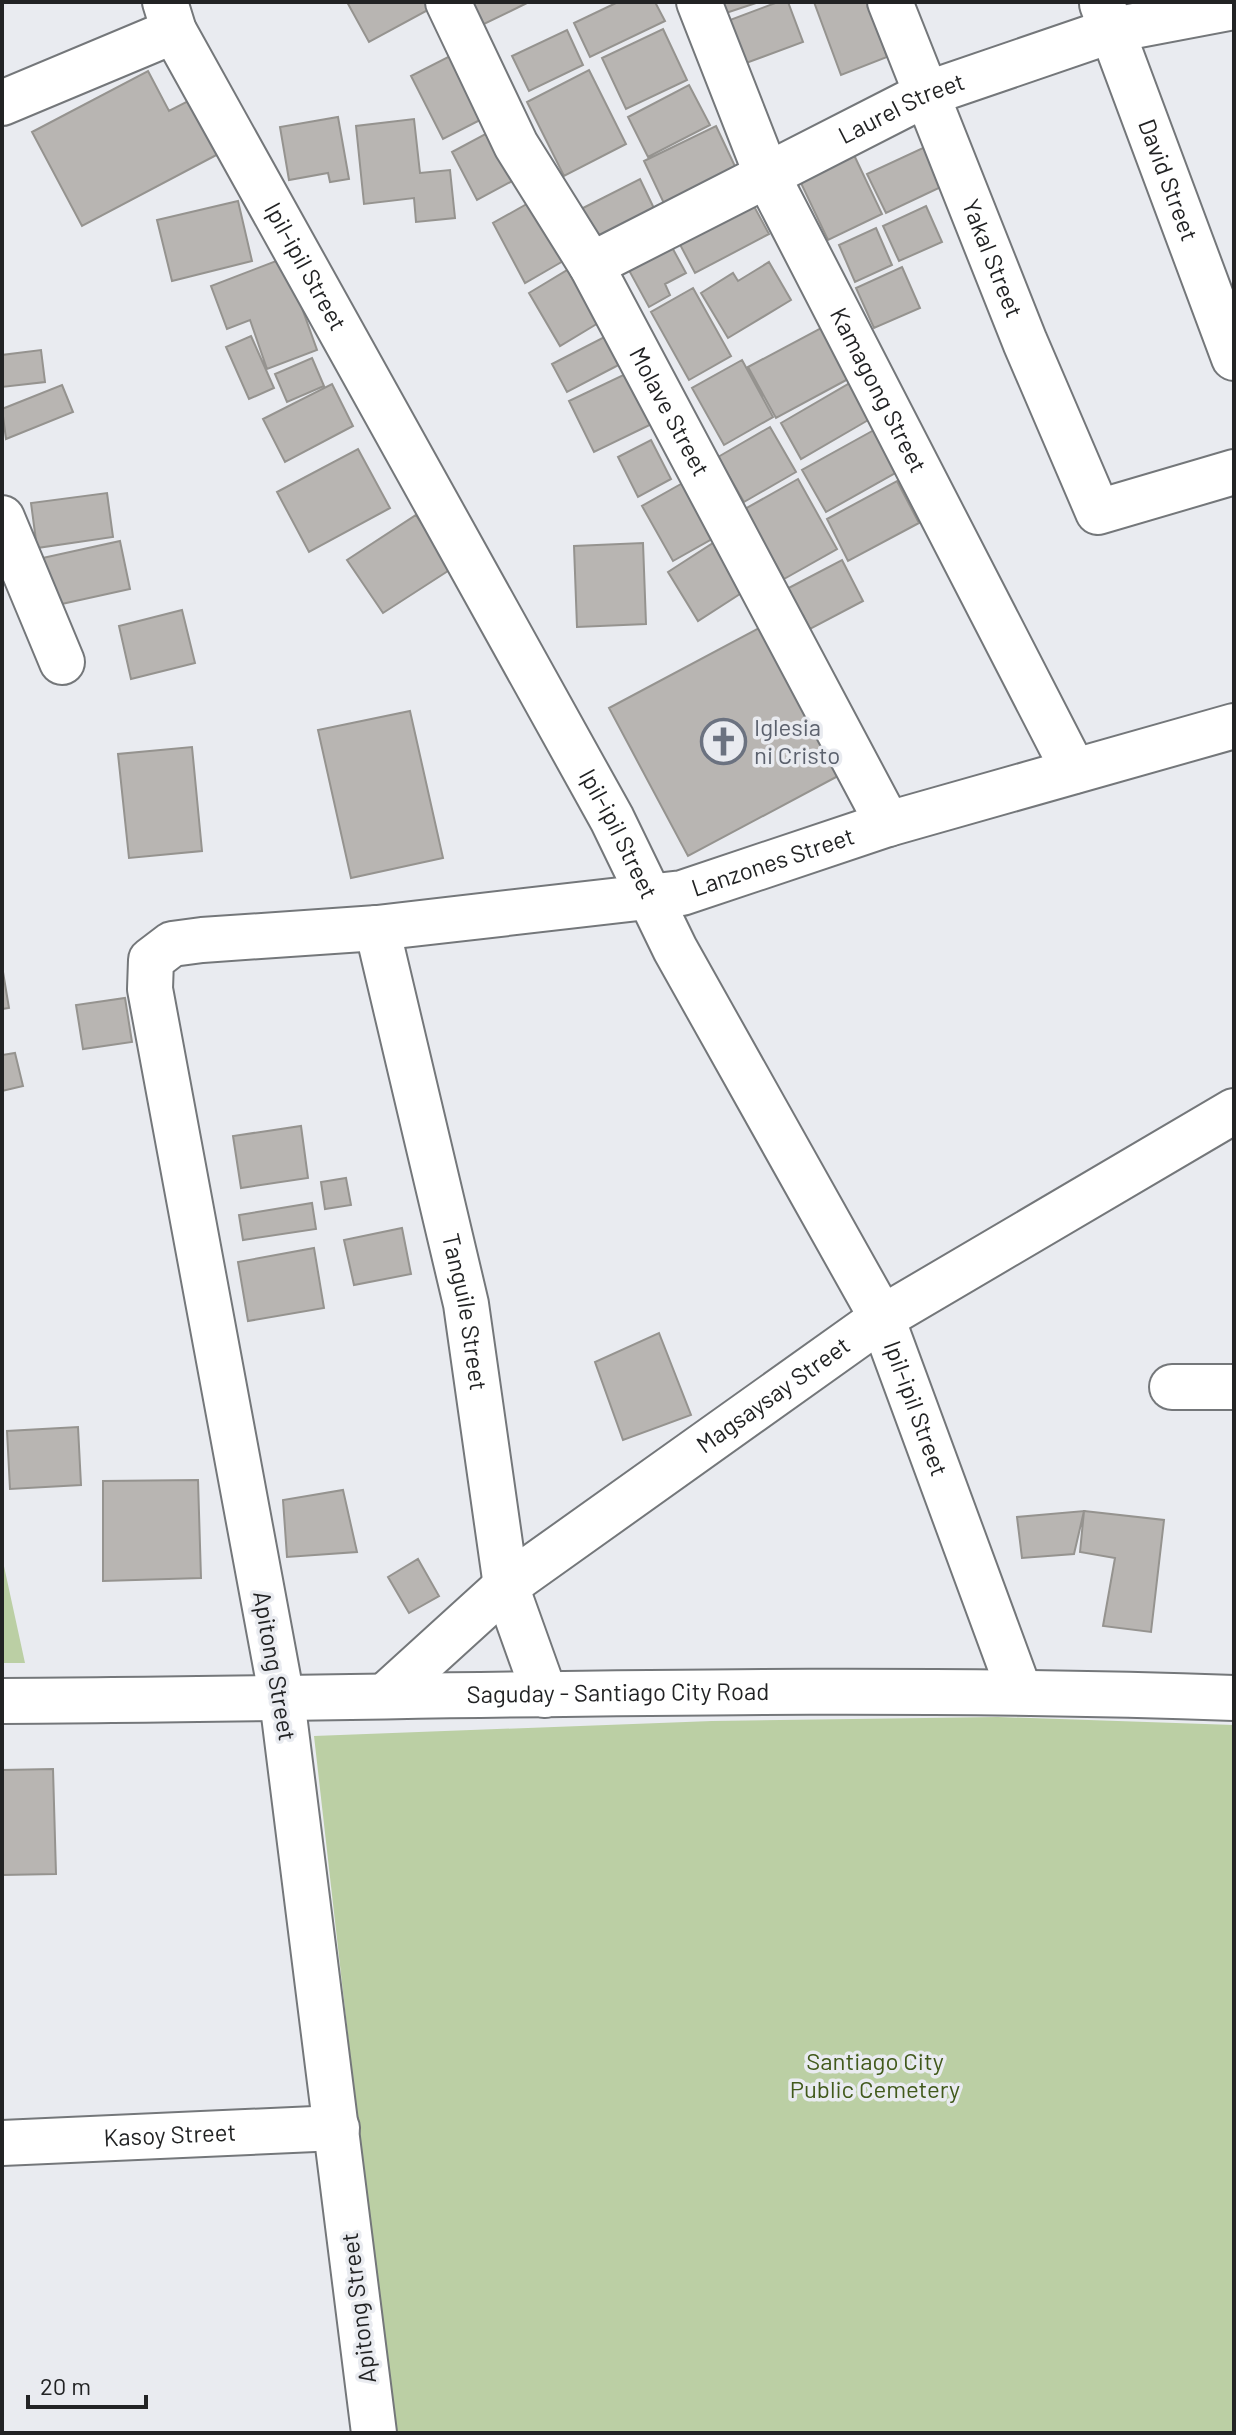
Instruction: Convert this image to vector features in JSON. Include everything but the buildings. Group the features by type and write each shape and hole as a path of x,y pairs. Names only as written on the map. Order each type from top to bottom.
{"street":[{"name":"Molave Street","path":"448,2 516,145 591,265 888,824"},
{"name":"Kamagong Street","path":"699,2 766,173 1074,771"},
{"name":"Yakal Street","path":"890,2 1025,342 1098,512 1234,472"},
{"name":"Laurel Street","path":"591,265 926,94 1107,16 1234,7"},
{"name":"David Street","path":"1107,16 1234,358"},
{"path":"2,103 170,17"},
{"name":"Ipil-ipil Street","path":"170,17 653,897 675,949 882,1318 1019,1690"},
{"path":"2,518 62,662"},
{"name":"Lanzones Street","path":"202,940 377,928 682,893 790,860 888,824 1234,726"},
{"name":"Tanguile Street","path":"377,928 466,1304 506,1586 545,1695"},
{"name":"Apitong Street","path":"202,940 172,944 151,960 150,989 282,1699 374,2433"},
{"name":"Magsaysay Street","path":"385,1696 506,1586 882,1318 1234,1111"},
{"path":"1172,1387 1234,1387"},
{"name":"Saguday - Santiago City Road","path":"2,1701 1019,1690 1234,1698"},
{"name":"Kasoy Street","path":"2,2143 337,2128"}],"green space":[{"path":"2,1557 25,1663 2,1663"},
{"name":"Santiago City Public Cemetery","path":"998,1717 1234,1725 1234,2433 393,2433 314,1736 712,1721"}],"place":[{"name":"Iglesia ni Cristo","path":"723,742"}]}
